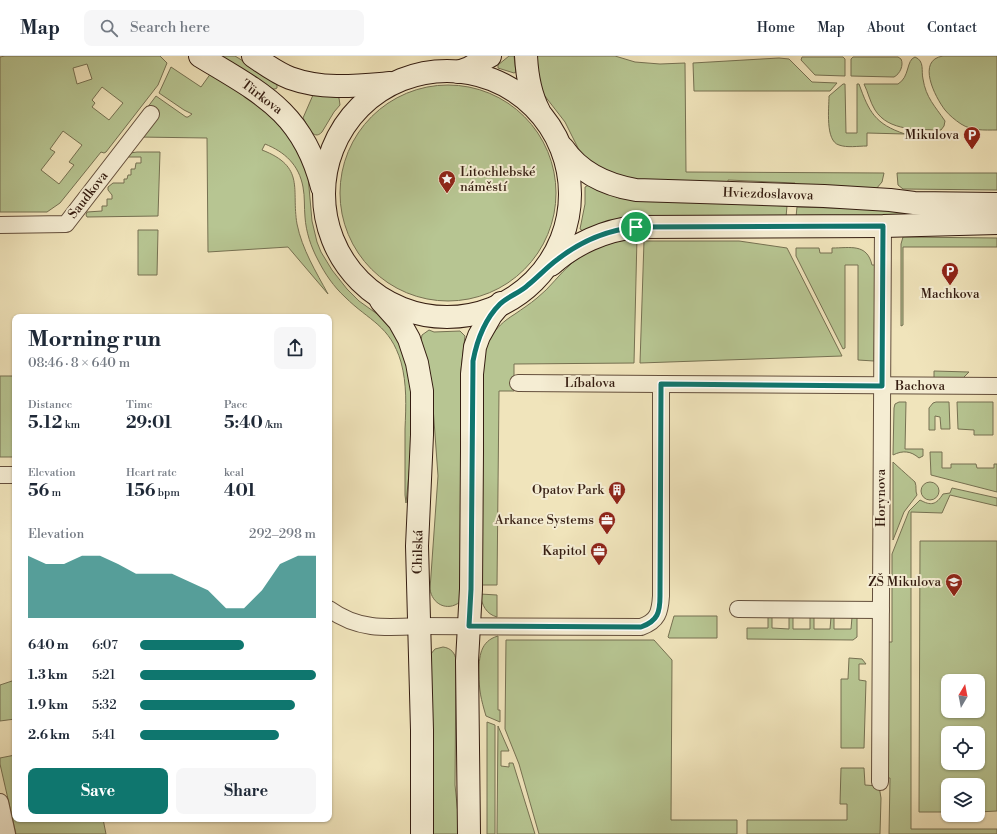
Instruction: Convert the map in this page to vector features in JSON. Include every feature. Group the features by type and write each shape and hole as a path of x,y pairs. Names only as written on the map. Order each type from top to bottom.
{"main road":[{"name":"Türkova","path":"200,56 261,93 284,113 300,134 318,168 325,198"},
{"path":"253,56 290,78 317,85 348,87 397,82 428,73 458,72 481,76 500,83 526,100 544,119"},
{"path":"458,72 469,68 490,56"},
{"path":"526,56 528,82 532,94 544,119 557,140 566,162 570,193 569,213 564,233 554,254 537,277"},
{"path":"397,82 369,99 358,109 342,129 335,141 328,165 325,198 329,225 336,247 351,270 367,287 378,295 402,307 429,315 463,315 482,312 520,292 558,259 574,248 600,235 627,228 883,226 997,223"},
{"name":"Hviezdoslavova","path":"557,140 570,158 590,175 619,188 636,190 824,196 914,203 997,204"},
{"name":"Chilská","path":"367,287 388,308 404,329 414,352 422,391 422,434 417,546 422,730 422,834"},
{"path":"469,834 467,665 471,589 473,361 475,347 484,327 501,303"}],"street":[{"name":"Saudkova","path":"0,226 66,224 151,114"},
{"name":"Bachova","path":"883,226 882,386 997,386"},
{"name":"Líbalova","path":"518,383 882,386"},
{"path":"332,611 350,621 376,627 641,627 653,620 660,608 661,384"},
{"name":"Horynova","path":"880,782 882,386"},
{"path":"0,475 12,475"},
{"path":"738,609 881,610"},
{"path":"0,802 7,834"}],"green space":[{"path":"160,56 167,63 158,85 106,152 101,152 60,203 47,212 0,212 0,57","holes":["87,64 92,79 77,84 73,68","102,87 123,103 109,120 92,107 95,103 92,100","63,131 82,145 69,162 74,165 59,184 41,170 55,152 50,149"]},
{"path":"220,56 235,56 277,82 277,88 272,89"},
{"path":"509,56 514,56 516,72 514,73 498,68 498,65"},
{"path":"533,56 615,56 635,62 660,64 685,63 686,172 884,173 882,182 876,189 795,187 795,183 728,180 728,185 636,181 602,171 580,152 565,122 541,91"},
{"path":"943,56 997,56 997,130 978,130 969,128 954,119 945,110 933,88 929,71 931,64 935,59"},
{"path":"802,57 843,57 845,59 845,76 815,75 801,60"},
{"path":"853,57 898,57 902,61 902,67 898,74 894,77 851,76 851,59"},
{"path":"915,57 920,61 922,66 922,76 926,91 934,106 945,121 941,130 905,128 888,122 875,110 864,84 898,84 902,81 910,62"},
{"path":"779,58 789,59 812,82 837,83 830,91 694,91 693,63"},
{"path":"171,67 201,87 211,73 262,106 295,143 308,176 312,221 321,252 332,270 347,289 359,301 380,316 392,330 398,339 409,369 414,424 406,503 405,387 401,362 391,340 378,325 333,285 313,250 308,234 305,217 304,191 298,172 285,155 272,147 265,144 262,150 276,157 285,164 291,172 294,180 299,233 310,260 328,294 288,247 208,252 207,138 138,137 147,108 156,96 186,117 192,114 159,93"},
{"path":"845,84 846,133 857,133 857,84 859,84 866,102 874,116 887,126 905,134 867,133 867,146 845,146 839,145 835,142 830,131 829,124 829,96"},
{"name":"Litochlebské náměstí","path":"448,85 469,87 499,98 524,117 543,142 554,172 556,193 554,214 543,244 524,269 499,288 469,299 448,301 427,299 397,288 372,269 353,244 342,214 340,193 342,172 353,142 372,117 397,98 427,87"},
{"path":"313,95 339,98 340,105 319,135 313,134 303,118"},
{"path":"160,152 158,216 87,217 87,212 102,211 102,206 107,206 107,199 112,199 112,195 108,190 108,187 113,183 124,183 124,179 127,179 128,175 131,175 131,169 135,169 136,163 141,163 141,157 128,157 130,153"},
{"path":"897,173 997,173 997,190 903,189 898,185"},
{"path":"589,185 619,198 787,206 786,217 585,232 580,229 585,204 585,187"},
{"path":"797,207 908,210 905,217 796,217"},
{"path":"138,230 158,230 157,275 138,275"},
{"path":"637,237 634,363 514,364 514,391 499,391 497,585 480,585 482,370 487,345 500,325 542,294 567,267 579,257 594,249"},
{"path":"903,237 997,238 997,247 903,247 903,325 901,326 901,244"},
{"path":"644,241 739,241 787,248 842,356 640,363"},
{"path":"796,248 819,248 820,253 832,253 832,248 857,248 866,253 870,258 872,265 875,265 874,361 858,360 858,265 845,265 845,348 843,349 796,256"},
{"path":"429,330 434,332 460,331 465,336 461,370 462,489 460,602 450,606 441,605 437,602 431,594 430,589 438,476 431,379 421,340 422,335"},
{"path":"934,371 969,372 963,378 934,378"},
{"path":"0,376 12,376 12,457 0,457"},
{"path":"899,402 906,402 905,449 923,449 923,456 919,458 907,452 900,452 893,455 894,408 895,404"},
{"path":"936,402 949,402 950,429 941,429 940,417 935,416 935,430 929,430 929,408"},
{"path":"957,402 993,402 993,435 974,435 974,430 958,429"},
{"path":"930,452 942,452 942,468 951,468 951,464 976,464 977,468 994,468 994,464 997,464 997,492 931,475"},
{"path":"893,462 915,482 917,495 904,512 893,540"},
{"path":"926,482 934,482 939,487 937,498 934,500 926,500 921,495 921,487"},
{"path":"952,488 997,498 997,506 950,495 942,513 911,512 911,829 997,829 997,834 889,834 890,778 887,778 888,642 892,642 892,554 909,511 920,500 930,504 936,502 943,494 950,493"},
{"name":"ZŠ Mikulova","path":"920,541 997,541 997,811 985,812 985,778 941,778 941,812 919,812"},
{"path":"480,594 497,595 497,617 493,616 487,611"},
{"path":"674,616 717,616 717,638 669,638"},
{"path":"768,616 772,616 772,628 789,629 789,617 793,617 793,629 810,629 810,617 814,617 814,629 830,629 831,617 834,617 834,629 851,629 852,617 857,617 857,637 853,640 747,639 747,628 768,628"},
{"path":"498,636 498,710 500,710 500,722 486,716 479,679 479,661 482,650 487,642"},
{"path":"506,640 654,640 672,660 671,820 737,820 737,834 539,834 519,764 505,729"},
{"path":"443,647 452,651 456,660 455,785 460,834 431,834 430,655 435,649"},
{"path":"849,658 862,659 866,664 859,664 859,680 866,681 864,748 841,748 841,679 848,679"},
{"path":"12,681 12,719 0,721 0,685"},
{"path":"487,722 495,725 495,834 487,834"},
{"path":"498,726 509,751 501,751 501,766 509,767 509,763 513,763 535,834 497,834"},
{"path":"12,756 12,816 0,764 0,758"},
{"path":"841,768 864,768 865,785 879,786 881,798 880,834 747,834 747,820 847,820 847,804 840,804"},
{"path":"13,822 104,822 106,834 16,834"}],"place":[{"name":"Mikulova","path":"972,150"},
{"name":"Litochlebské náměstí","path":"447,194"},
{"name":"Machkova","path":"950,286"},
{"name":"Opatov Park","path":"617,505"},
{"name":"Arkance Systems","path":"607,535"},
{"name":"Kapitol","path":"599,566"},
{"name":"ZŠ Mikulova","path":"954,597"}],"route":[{"path":"883,226 882,386 661,384 660,608 657,616 648,624 641,627 469,626 472,543 472,374 475,347 479,336 491,315 501,303 528,286 558,259 574,248 600,235 612,231 636,227 883,226"}]}
